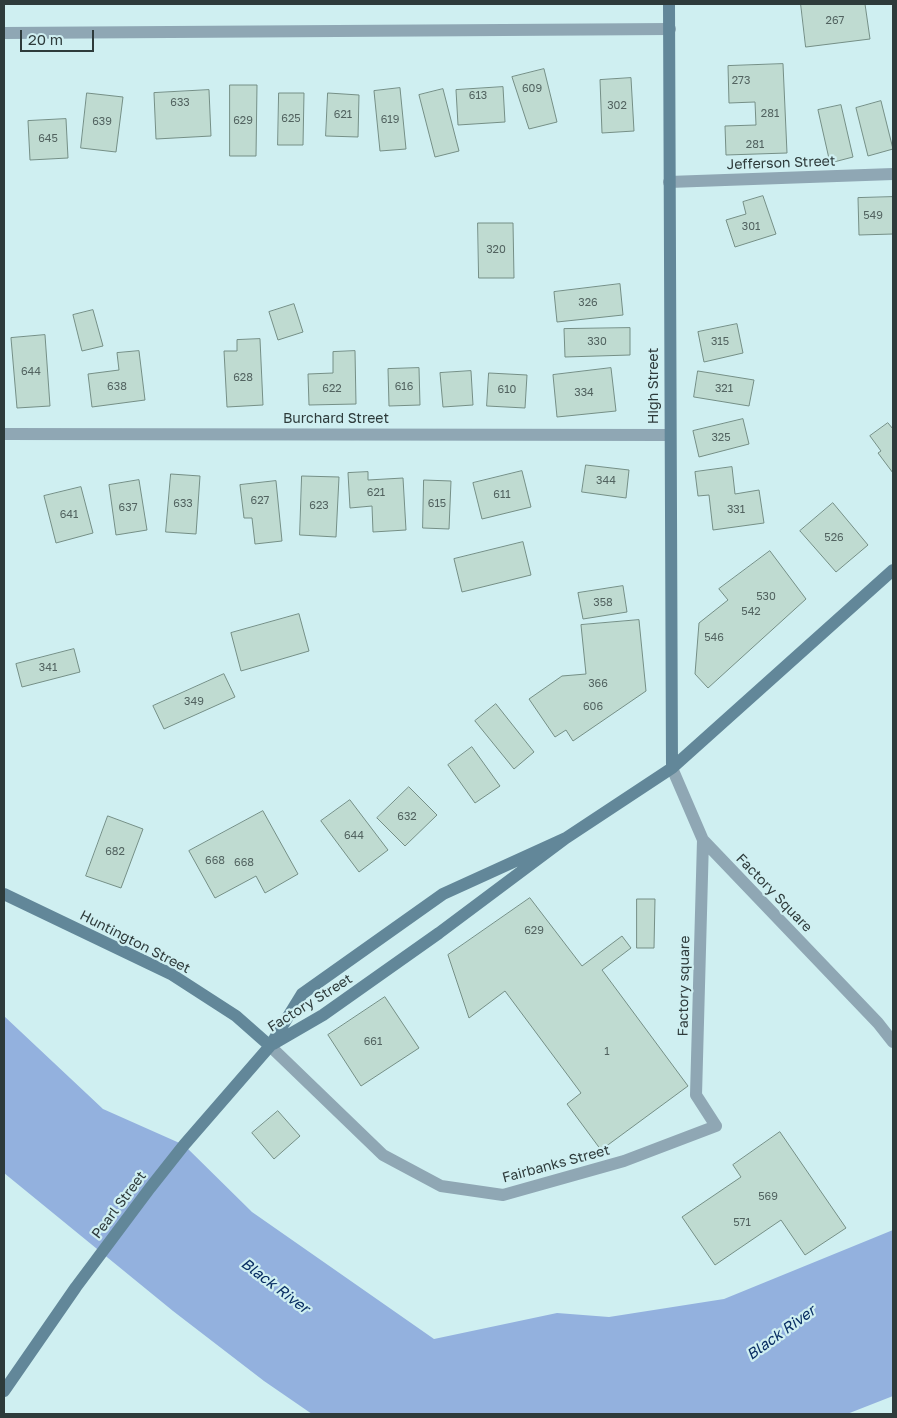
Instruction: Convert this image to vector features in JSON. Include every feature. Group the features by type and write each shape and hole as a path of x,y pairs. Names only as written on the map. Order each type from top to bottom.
{"main road":[{"name":"High Street","path":"669,4 669,435 672,768"},
{"name":"Factory Street","path":"270,1046 338,1004 439,933 566,838 672,768 893,570"},
{"name":"Factory Street","path":"270,1046 302,994 443,894 566,838"},
{"name":"Huntington Street","path":"4,894 171,974 236,1016 270,1046"},
{"name":"Pearl Street","path":"4,1391 76,1286 161,1174 270,1046"}],"street":[{"path":"4,33 670,29"},
{"name":"Jefferson Street","path":"669,182 893,174"},
{"name":"Burchard Street","path":"4,434 669,435"},
{"name":"Factory Square","path":"672,768 703,840 878,1023 893,1042"},
{"name":"Factory square","path":"703,840 696,1095 716,1126"},
{"name":"Fairbanks Street","path":"270,1046 383,1155 441,1186 503,1195 624,1161 716,1126"}],"water":[{"name":"Black River","path":"4,1016 103,1109 184,1145 252,1212 434,1339 557,1313 609,1317 724,1299 893,1230 893,1396 847,1414 312,1414 264,1381 173,1311 4,1173"}],"building":[{"path":"801,4 865,4 870,39 806,47"},
{"path":"783,64 787,153 726,155 725,126 756,125 755,102 729,103 728,66"},
{"path":"544,69 557,122 529,129 512,77"},
{"path":"631,78 634,131 602,133 600,80"},
{"path":"230,85 257,85 256,156 230,156"},
{"path":"503,87 505,122 458,125 456,90"},
{"path":"400,88 406,149 380,151 374,91"},
{"path":"443,89 459,151 435,157 419,95"},
{"path":"209,90 211,136 156,139 154,93"},
{"path":"87,93 123,97 116,152 81,148"},
{"path":"279,93 304,93 303,145 278,145"},
{"path":"328,93 359,95 358,137 326,136"},
{"path":"881,101 893,149 868,156 856,108"},
{"path":"841,105 853,157 830,163 818,110"},
{"path":"66,119 68,158 30,160 28,121"},
{"path":"763,196 776,234 735,247 726,220 746,214 743,202"},
{"path":"893,197 893,234 859,235 858,198"},
{"path":"478,223 513,223 514,278 479,278"},
{"path":"620,284 623,315 557,322 554,292"},
{"path":"294,304 303,332 278,340 269,312"},
{"path":"93,310 103,346 82,351 73,315"},
{"path":"737,324 743,353 704,362 698,332"},
{"path":"630,328 630,355 565,357 564,329"},
{"path":"45,335 50,406 17,408 11,338"},
{"path":"260,339 263,405 227,407 224,351 237,351 237,340"},
{"path":"139,351 145,400 92,407 88,374 119,370 117,353"},
{"path":"355,351 356,404 309,405 308,374 333,373 333,352"},
{"path":"419,368 420,405 389,406 388,369"},
{"path":"611,368 616,411 557,417 553,375"},
{"path":"471,371 473,405 443,407 440,373"},
{"path":"698,371 754,380 749,406 694,397"},
{"path":"489,373 527,375 525,408 487,406"},
{"path":"743,419 749,444 699,457 693,431"},
{"path":"888,423 893,429 893,473 878,453 881,451 870,436"},
{"path":"586,465 629,470 626,498 582,492"},
{"path":"732,467 735,494 759,490 764,523 713,530 709,495 698,496 695,472"},
{"path":"522,471 531,507 482,519 473,483"},
{"path":"368,472 368,480 403,478 406,530 373,532 372,506 350,508 348,473"},
{"path":"171,474 200,476 196,534 166,532"},
{"path":"302,476 339,477 336,537 300,535"},
{"path":"139,480 147,530 116,535 109,485"},
{"path":"424,480 451,481 449,529 423,528"},
{"path":"276,481 282,541 255,544 252,518 244,518 240,485"},
{"path":"81,487 93,533 56,543 44,496"},
{"path":"833,503 868,545 836,572 800,531"},
{"path":"523,542 531,575 462,592 454,559"},
{"path":"770,551 806,599 708,688 695,674 699,623 728,600 719,589"},
{"path":"623,586 627,612 583,619 578,593"},
{"path":"299,614 309,651 241,671 231,633"},
{"path":"639,620 646,691 573,741 566,730 555,737 529,699 562,676 586,674 581,625"},
{"path":"74,649 80,672 22,687 16,664"},
{"path":"224,674 235,697 164,729 153,706"},
{"path":"496,704 534,752 514,769 475,721"},
{"path":"472,747 500,786 475,803 448,765"},
{"path":"409,787 437,815 405,846 377,818"},
{"path":"350,800 388,850 359,872 321,821"},
{"path":"263,811 298,874 265,893 256,876 215,898 189,851"},
{"path":"108,816 143,829 121,888 86,876"},
{"path":"530,898 582,966 622,936 631,948 602,970 688,1086 601,1150 567,1104 581,1093 505,991 469,1018 448,955"},
{"path":"637,899 655,899 654,948 637,948"},
{"path":"385,997 419,1048 361,1086 328,1035"},
{"path":"278,1111 300,1136 274,1159 252,1133"},
{"path":"780,1132 846,1228 805,1255 781,1220 715,1265 682,1217 741,1177 733,1165"}]}
